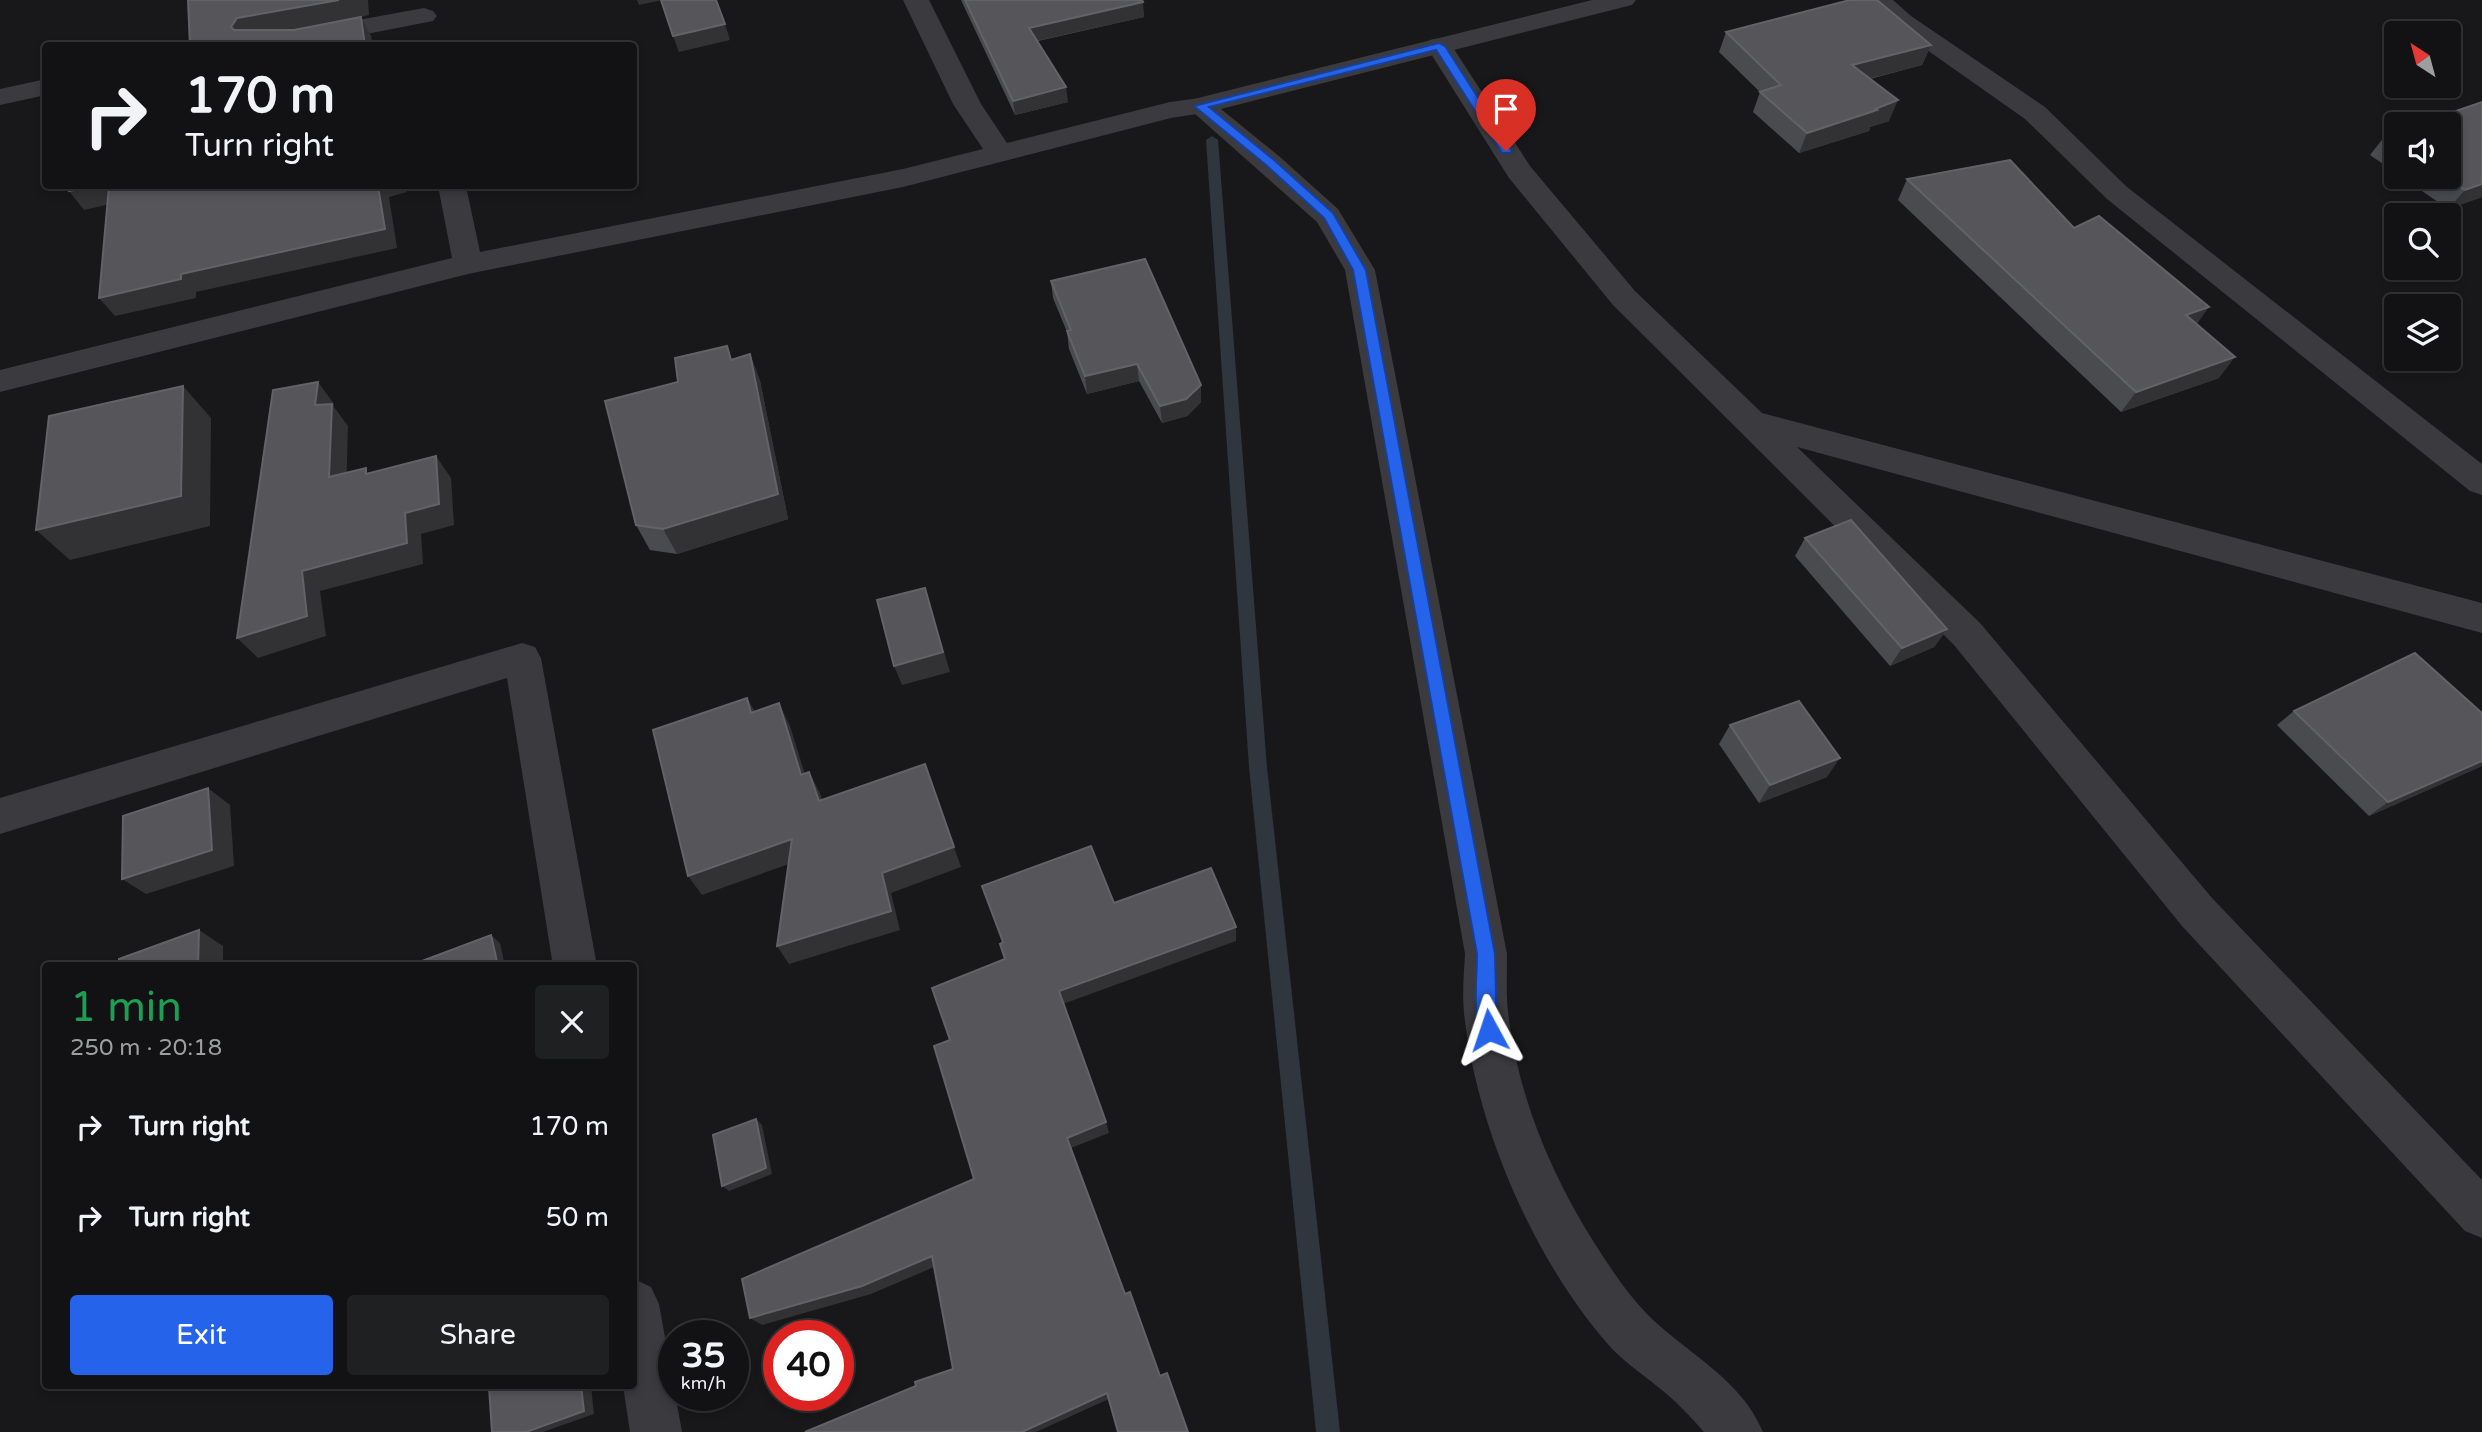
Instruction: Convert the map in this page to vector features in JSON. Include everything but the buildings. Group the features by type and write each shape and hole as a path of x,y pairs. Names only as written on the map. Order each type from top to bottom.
{"street":[{"path":"916,0 968,104 1001,155"},
{"path":"0,382 468,264 903,178 1001,155 1170,110 1200,106 1623,0"},
{"path":"1878,0 1902,21 2035,113 2117,193 2482,482"},
{"path":"282,42 424,17"},
{"path":"1439,46 1519,172 1625,298 1967,634 2197,912 2482,1214"},
{"path":"0,97 42,88"},
{"path":"1200,106 1270,163 1328,216 1360,270 1486,954 1486,1010 1495,1070 1513,1132 1534,1185 1563,1239 1598,1290 1639,1341 1675,1367 1708,1398 1737,1432"},
{"path":"453,189 468,264"},
{"path":"1751,423 2482,618"},
{"path":"0,816 522,658 574,962"},
{"path":"637,1321 656,1432"}],"waterway":[{"path":"1212,140 1258,767 1328,1432"}],"route":[{"path":"1489,1030 1486,1010 1486,954 1360,270 1328,216 1270,163 1200,106 1439,46 1506,151"}]}
